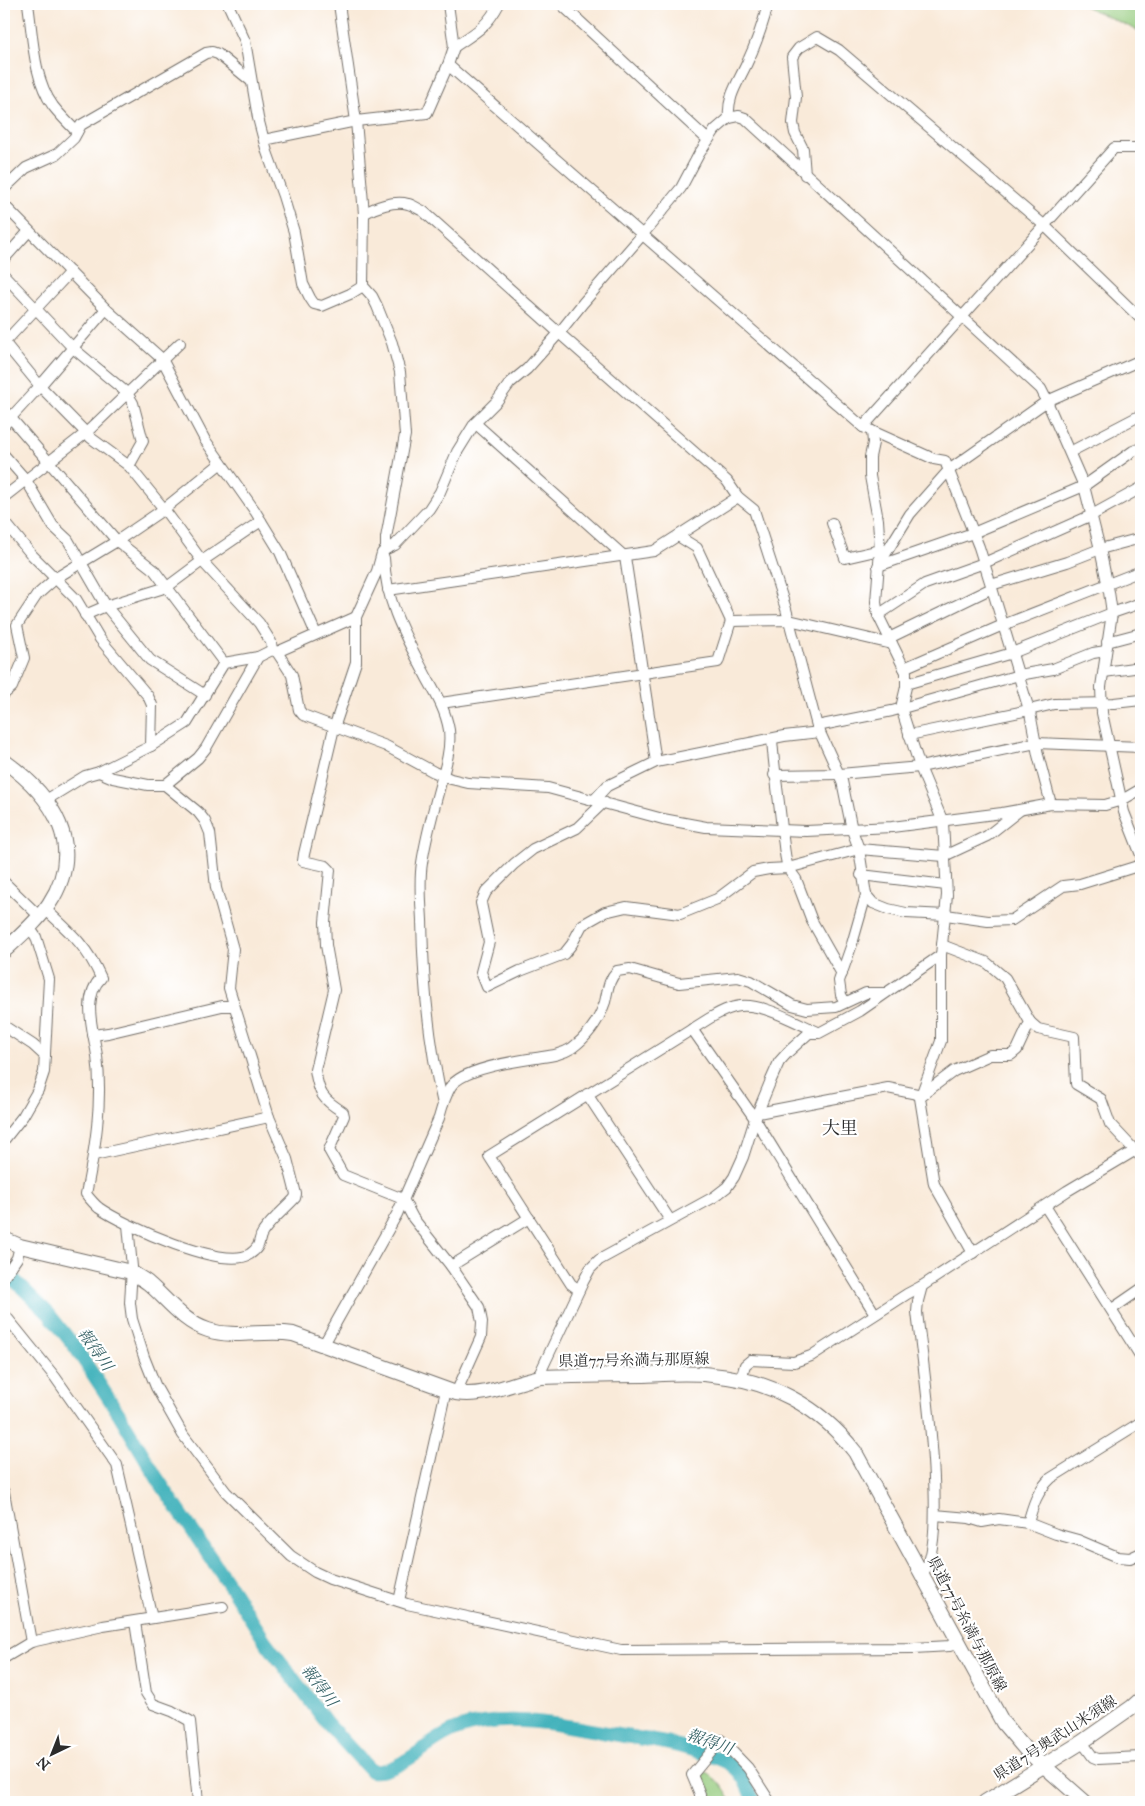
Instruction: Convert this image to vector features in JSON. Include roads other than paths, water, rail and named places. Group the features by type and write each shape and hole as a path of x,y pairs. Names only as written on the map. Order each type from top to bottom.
{"main road":[{"path":"4,761 21,774 46,800 63,832 65,853 59,884 42,913 4,951"},
{"name":"県道77号糸満与那原線","path":"4,1239 20,1246 132,1272 147,1282 186,1318 208,1330 225,1334 281,1332 306,1337 451,1391 465,1394 484,1393 524,1380 541,1377 700,1374 741,1379 772,1388 798,1401 820,1416 838,1432 861,1462 1003,1723 1026,1750 1085,1802"},
{"name":"県道7号奥武山米須線","path":"985,1802 1082,1742 1141,1699"}],"street":[{"path":"28,4 35,54 46,92 54,106 77,132"},
{"path":"228,4 245,41 258,118 294,232 303,284 314,304 322,306 364,286"},
{"path":"339,4 356,121 364,214 364,286 377,306 392,343 400,372 405,435 384,551 385,574 395,614 441,703 449,732 447,760 422,864 421,891 422,949 427,1002 443,1104"},
{"path":"264,140 356,121 427,113 454,47 448,4"},
{"path":"454,47 478,31 490,20 499,4"},
{"path":"561,4 708,140"},
{"path":"729,118 729,99 747,64 768,4"},
{"path":"805,174 803,149 795,134 793,123 796,97 792,57 799,48 817,37 839,50 1045,226 1141,318"},
{"path":"4,189 26,168 57,154 74,138 81,126 206,53 218,54 251,80"},
{"path":"448,65 868,429 934,460 945,461 974,533 992,586 1029,710 1051,804"},
{"path":"399,1602 451,1391 481,1337 482,1314 476,1301 413,1218 402,1199 343,1175 328,1150 344,1116 343,1112 326,1102 322,1096 315,1070 334,990 326,945 326,914 330,870 326,866 303,861 334,728 356,662 356,617 384,551 395,545 428,509 440,492 456,452 475,423 497,402 510,383 527,369 559,333 643,234 681,188 715,130 729,118 739,116 745,118 1041,389 1084,486 1108,584 1112,613 1101,686 1101,703 1108,745 1124,812 1141,855"},
{"path":"973,1253 934,1184 920,1098 940,1041 942,950 946,915 943,822 920,767 901,708 906,684 906,672 878,615 876,602 880,550 878,520 870,476 868,429 963,318 1114,148 1141,148"},
{"path":"364,214 372,209 390,204 406,203 423,211 727,480 738,497 754,510 789,620 819,729 840,774 852,830 858,848 861,875 866,895 872,903 906,913 946,915 988,921 1012,920 1063,886 1080,884 1141,865"},
{"path":"4,205 106,309 162,359 205,440 280,552 316,634"},
{"path":"4,259 29,231"},
{"path":"70,272 4,343 40,386 90,438 129,466 164,509 202,562 259,622 274,651 292,675 298,710 303,715 386,746 442,777 468,783 548,788 692,825 783,831 852,830 943,822 1051,804 1105,805 1122,800 1141,789"},
{"path":"4,275 73,348 127,393 133,403 143,441 129,466"},
{"path":"106,309 40,386 6,418 49,462 118,541 154,570 224,663"},
{"path":"4,497 86,432 180,343"},
{"path":"878,566 910,514 949,470 1047,401 1141,360"},
{"path":"1070,452 1141,415"},
{"path":"475,423 625,556 656,762"},
{"path":"878,566 974,533 1084,486 1133,451 1141,448"},
{"path":"4,455 26,480 53,526 68,540 106,606 150,660 205,695"},
{"path":"4,694 12,687 24,658 17,625 37,595 56,578 118,541 164,509 221,463"},
{"path":"878,615 925,584 984,563 1092,516 1141,488"},
{"path":"388,590 654,551 738,497"},
{"path":"4,521 31,554 76,599 100,640 143,689 151,701 151,746"},
{"path":"85,615 106,606 167,587 261,521"},
{"path":"832,523 845,558 880,550"},
{"path":"441,703 718,662 731,621 697,548 678,536"},
{"path":"731,621 789,620 891,641 992,586 1067,562 1100,548 1141,538"},
{"path":"904,668 1003,625 1141,571"},
{"path":"906,684 1012,653 1141,603"},
{"path":"46,800 85,776 99,772 151,746 187,723 224,663 258,657 356,617"},
{"path":"1022,808 987,836 944,856 858,848 788,868 753,872 717,899 680,914 626,907 605,912 582,924 572,944 564,954 520,971 487,987 481,972 489,942 481,903 486,892 514,864 533,849 577,828 599,801 607,786 656,762 819,729 1019,675 1053,669 1141,633"},
{"path":"99,772 113,778 148,785 165,785 198,758 206,748 258,657"},
{"path":"1104,672 1141,667"},
{"path":"909,735 1054,704 1141,700"},
{"path":"772,739 774,775 783,831 783,852 788,868 796,879 812,921 842,974"},
{"path":"774,775 840,774 920,767 1036,743 1141,747"},
{"path":"4,882 42,913 76,937 90,956 101,978 95,984 92,992 91,1017 99,1076 98,1116 94,1155 86,1194 97,1206 128,1225 192,1250 217,1257 231,1258 249,1254 260,1245 262,1233 295,1198 296,1194 282,1146 270,1117 229,988 233,949 216,888 210,833 206,821 198,812 165,785"},
{"path":"861,875 946,885"},
{"path":"845,1002 841,995 839,981 866,895"},
{"path":"4,1140 23,1116 38,1090 44,1072 49,979 36,936 29,927"},
{"path":"541,1377 540,1373 590,1269 599,1260 714,1197 730,1182 743,1156 756,1116 775,1071 783,1058 809,1033 819,1032 860,1011 931,963 942,950"},
{"path":"741,1379 745,1365 751,1360 794,1362 811,1356 1067,1191 1139,1152 1110,1124 1101,1099 1076,1084 1074,1037 1038,1029 1030,1022 1005,978 986,962 942,950"},
{"path":"324,1344 397,1214 451,1086 468,1073 517,1061 556,1056 573,1047 597,1022 612,977 617,971 622,969 643,972 680,982 738,977 751,981 799,1008 821,1009 836,1007 866,992 885,993"},
{"path":"94,1035 222,1006 234,1006"},
{"path":"579,1290 571,1284 489,1156 586,1094 726,1010 739,1006 752,1006 773,1012 819,1032"},
{"path":"756,1116 888,1088 922,1095 954,1071 990,1055 1012,1055 1017,1050 1030,1022"},
{"path":"4,1026 33,1045 45,1056"},
{"path":"692,1029 756,1116 875,1314"},
{"path":"586,1094 670,1220"},
{"path":"94,1155 270,1117"},
{"path":"1045,1206 1141,1357"},
{"path":"451,1266 529,1218"},
{"path":"128,1225 132,1272 130,1303 132,1318 150,1374 183,1435 215,1478 270,1538 302,1564 330,1579 399,1602 620,1650 914,1648 950,1646 958,1642"},
{"path":"4,1277 12,1266 20,1246"},
{"path":"922,1286 917,1312 932,1456 935,1514 929,1562 922,1574"},
{"path":"1112,1309 1141,1289"},
{"path":"4,1314 54,1377 117,1465 152,1618"},
{"path":"1028,1523 1035,1499 1043,1486 1051,1478 1141,1422"},
{"path":"4,1492 31,1642"},
{"path":"935,1514 969,1518 982,1522 999,1520 1028,1523 1078,1540 1118,1557 1130,1558 1141,1552"},
{"path":"4,1658 31,1642 102,1626 223,1607"},
{"path":"135,1622 146,1693 153,1704 172,1711 190,1721 198,1802"},
{"path":"700,1802 700,1794 692,1775 721,1740 748,1768 770,1802"},
{"path":"1082,1742 1093,1757 1098,1759 1141,1757"}],"waterway":[{"name":"報得川","path":"4,1272 49,1314 75,1347 119,1414 157,1478 265,1641 326,1722 371,1771 382,1771 404,1762 437,1740 458,1729 499,1721 541,1722 663,1743 724,1761 739,1772 754,1802"}],"district":[{"name":"大里","path":"840,1128"}]}
